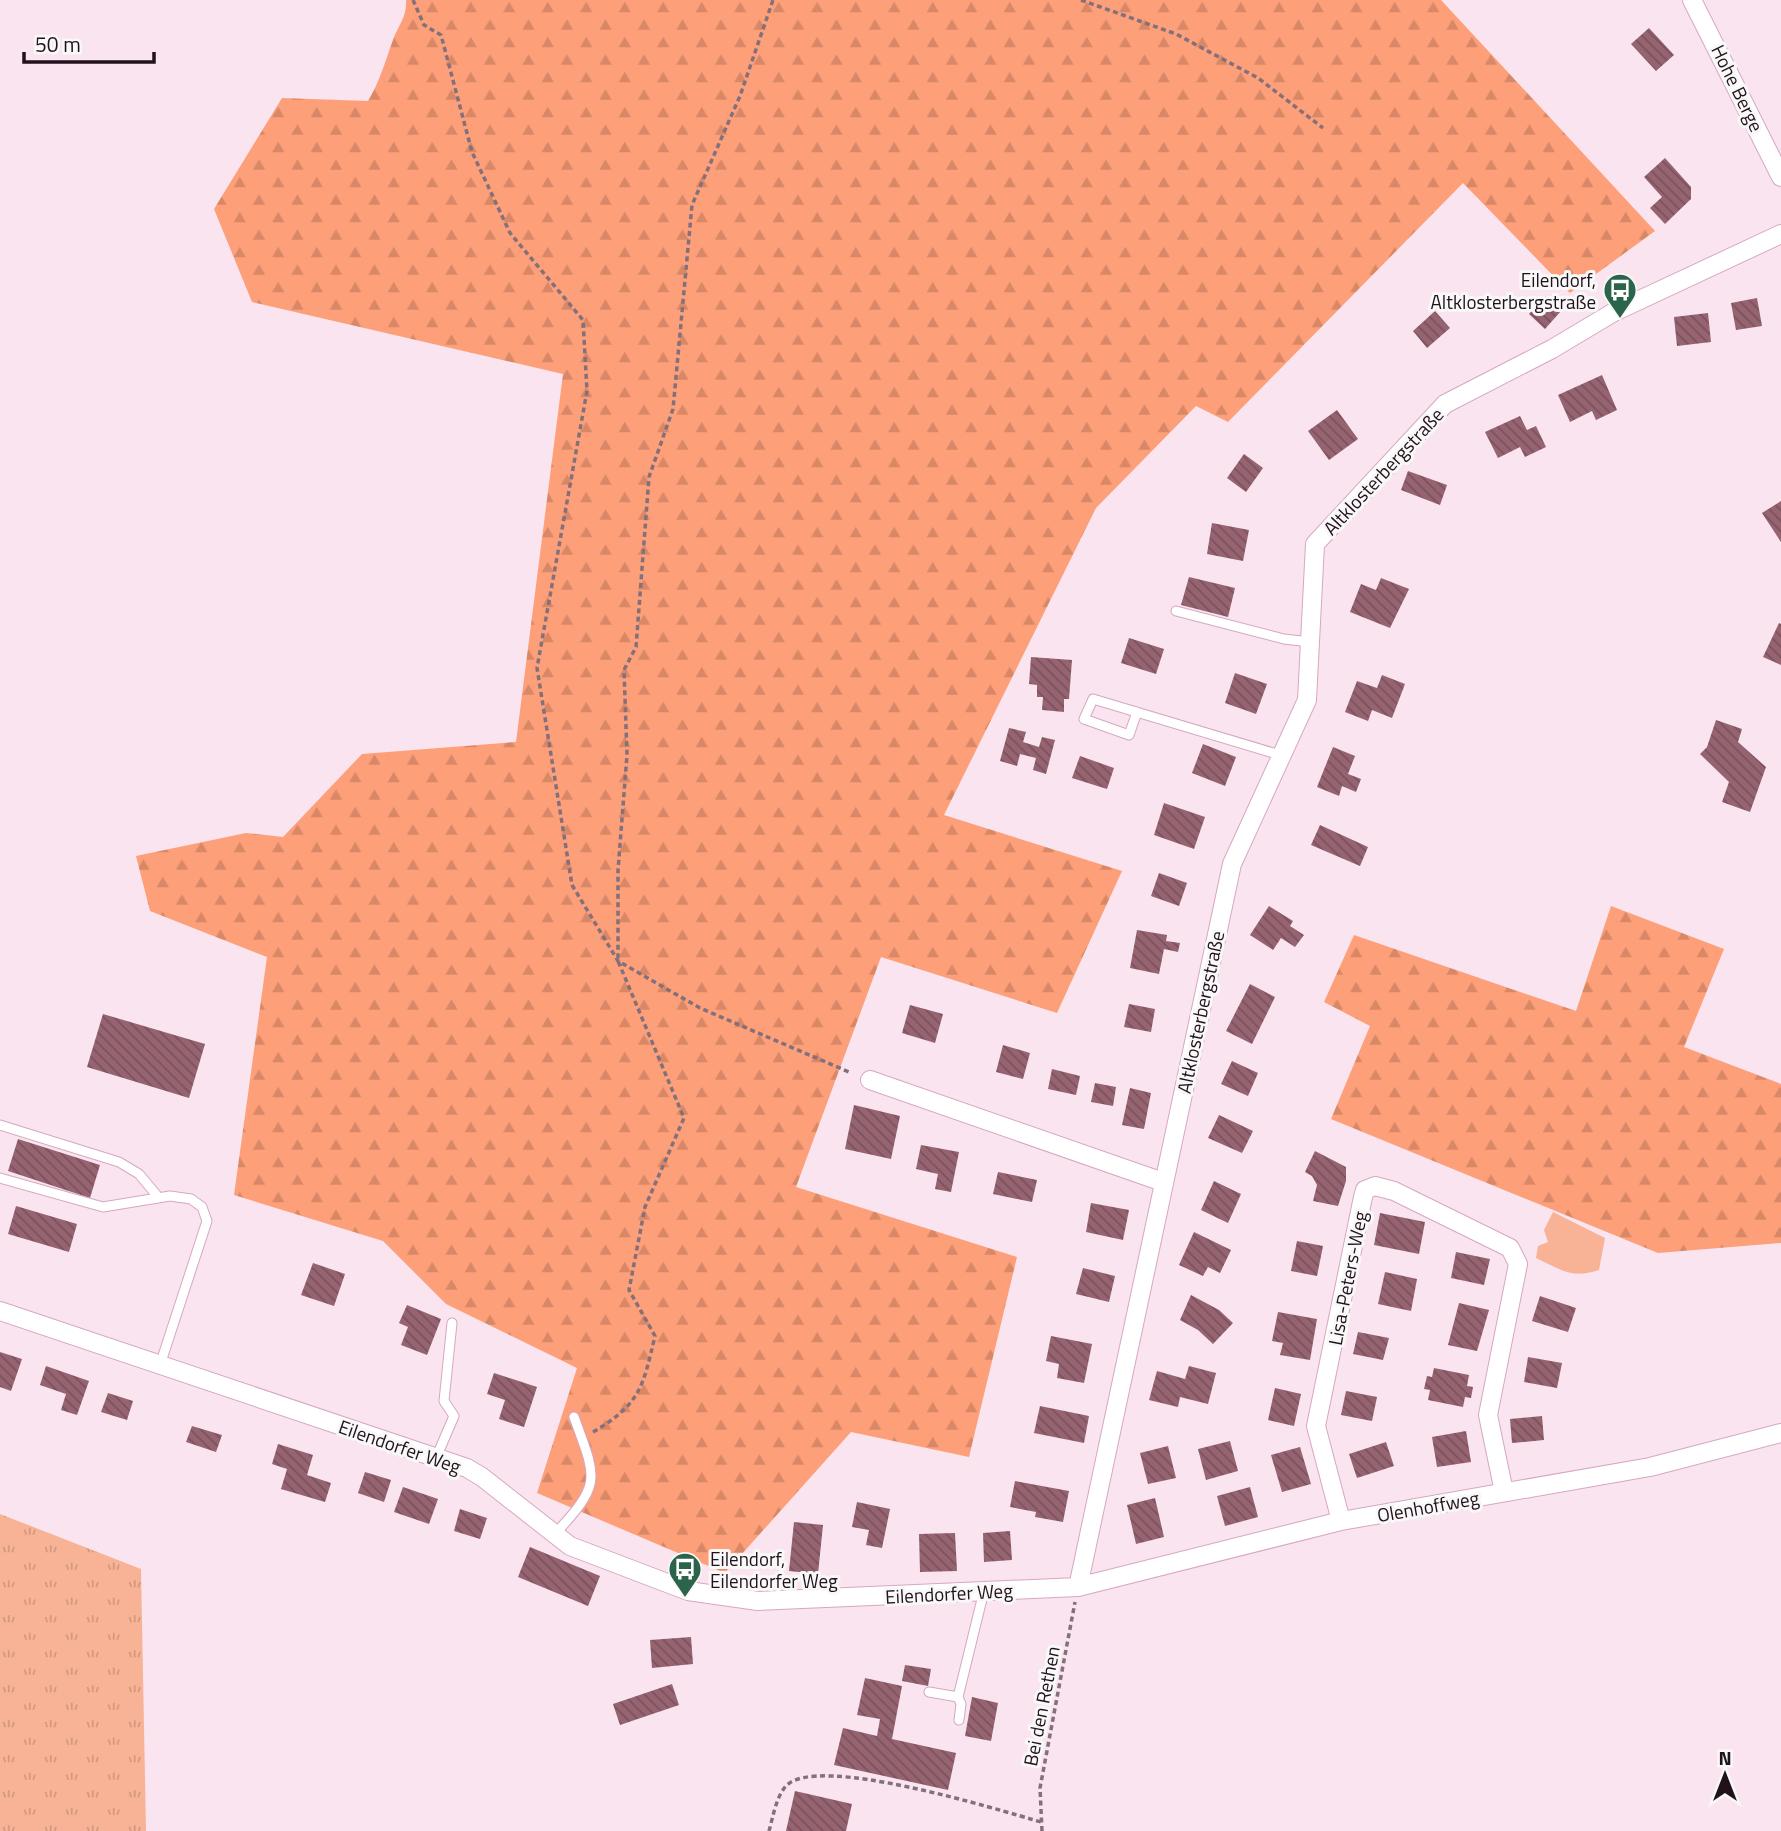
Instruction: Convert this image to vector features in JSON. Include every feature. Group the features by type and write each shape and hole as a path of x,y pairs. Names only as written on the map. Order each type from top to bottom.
{"street":[{"name":"Hohe Berge","path":"1692,0 1781,177"},
{"name":"Altklosterbergstraße","path":"1078,1587 1232,864 1307,700 1315,544 1445,404 1552,349 1614,312 1781,234"},
{"path":"870,1080 1163,1182"},
{"name":"Lisa-Peters-Weg","path":"1341,1521 1316,1426 1363,1197 1365,1190 1375,1186 1394,1191 1510,1248 1518,1264 1488,1415 1504,1492"},
{"name":"Eilendorfer Weg","path":"0,1311 436,1458 482,1477 570,1546 688,1591 758,1601 1078,1587"},
{"name":"Olenhoffweg","path":"1078,1587 1341,1521 1650,1467 1781,1433"}],"lane":[{"path":"1176,611 1284,639 1310,642"},
{"path":"1137,712 1129,735 1084,719 1093,699 1137,712 1280,755"},
{"path":"0,1125 119,1162 139,1174 159,1198"},
{"path":"0,1178 103,1207 159,1198 191,1199 202,1207 208,1221 160,1365"},
{"path":"436,1458 454,1416 444,1401 452,1324"},
{"path":"555,1534 585,1502 593,1471 574,1417"},
{"path":"959,1720 961,1704 958,1697 984,1591"},
{"path":"929,1692 958,1697"}],"path":[{"path":"413,0 424,25 441,35 472,152 510,233 583,320 587,391 537,668 572,886 618,961 684,1118 645,1207 629,1290 655,1336 642,1389 614,1419 582,1438"},
{"path":"618,961 618,870 627,755 624,670 636,647 649,477 673,409 692,205 740,96 773,0"},
{"path":"1081,0 1176,34 1258,78 1323,128"},
{"path":"618,961 700,1008 849,1072"},
{"name":"Bei den Rethen","path":"1042,1831 1040,1788 1078,1587"},
{"path":"769,1831 786,1786 796,1779 817,1775 892,1783 1041,1822"}],"green space":[{"path":"406,0 1441,0 1655,231 1570,293 1463,183 1228,422 1196,406 1096,508 944,815 1122,871 1057,1013 881,957 796,1187 1017,1257 969,1457 851,1432 725,1573 537,1493 577,1368 446,1304 383,1241 234,1195 267,957 150,911 136,856 246,833 283,837 362,754 516,742 563,374 252,302 214,209 282,98 368,101 404,17"},
{"path":"1611,906 1724,949 1684,1047 1781,1084 1781,1243 1658,1253 1331,1119 1370,1026 1324,1002 1354,935 1576,1011"},
{"path":"1553,1212 1605,1238 1599,1270 1574,1273 1536,1258 1538,1246 1548,1242 1544,1230"},
{"path":"0,1514 141,1569 146,1831 0,1831"}],"building":[{"path":"1649,28 1674,55 1656,71 1631,44"},
{"path":"1665,158 1691,187 1691,199 1665,224 1650,208 1662,197 1644,177"},
{"path":"1546,296 1561,311 1545,329 1529,314"},
{"path":"1757,298 1762,326 1736,330 1731,303"},
{"path":"1435,311 1450,328 1427,348 1413,331"},
{"path":"1708,313 1711,342 1677,346 1674,317"},
{"path":"1602,375 1617,410 1596,420 1592,411 1570,422 1558,395"},
{"path":"1337,410 1358,439 1329,460 1308,431"},
{"path":"1520,416 1527,430 1536,426 1546,447 1525,457 1520,447 1498,458 1485,432"},
{"path":"1244,454 1263,468 1246,492 1227,478"},
{"path":"1408,471 1447,485 1440,505 1401,490"},
{"path":"1781,501 1781,542 1762,513"},
{"path":"1212,523 1249,530 1243,561 1207,554"},
{"path":"1189,577 1235,588 1228,617 1181,605"},
{"path":"1381,578 1409,589 1390,628 1350,612 1361,584 1376,590"},
{"path":"1779,623 1781,624 1781,665 1763,657"},
{"path":"1129,638 1164,649 1156,674 1121,663"},
{"path":"1031,657 1072,660 1069,699 1064,699 1064,712 1042,710 1043,697 1037,697 1037,685 1029,684"},
{"path":"1235,673 1267,684 1256,714 1225,703"},
{"path":"1382,675 1405,684 1392,718 1372,710 1368,721 1345,712 1357,681 1377,688"},
{"path":"1716,720 1742,729 1738,742 1766,767 1750,812 1722,802 1729,782 1700,754 1707,747"},
{"path":"1009,728 1026,732 1023,742 1039,747 1042,737 1055,740 1046,774 1033,770 1036,758 1020,754 1017,766 1000,761"},
{"path":"1203,744 1236,757 1225,786 1192,773"},
{"path":"1333,747 1355,756 1348,774 1361,779 1356,792 1342,786 1339,796 1317,787"},
{"path":"1080,756 1114,768 1107,789 1072,778"},
{"path":"1164,803 1205,817 1194,849 1154,835"},
{"path":"1320,825 1368,847 1360,866 1311,845"},
{"path":"1159,873 1187,883 1179,906 1151,896"},
{"path":"1269,906 1293,921 1290,926 1304,935 1295,947 1281,938 1273,950 1250,935"},
{"path":"1137,930 1167,935 1166,941 1180,943 1178,952 1164,949 1159,974 1130,968"},
{"path":"1250,984 1275,997 1252,1044 1226,1031"},
{"path":"1129,1004 1155,1009 1151,1032 1124,1027"},
{"path":"910,1005 943,1014 935,1043 902,1033"},
{"path":"103,1014 205,1044 189,1098 87,1067"},
{"path":"1003,1045 1030,1053 1023,1079 996,1072"},
{"path":"1232,1061 1258,1073 1248,1096 1221,1084"},
{"path":"1052,1069 1080,1076 1076,1095 1048,1089"},
{"path":"1095,1083 1116,1087 1113,1106 1091,1102"},
{"path":"1130,1088 1151,1093 1144,1129 1122,1125"},
{"path":"854,1105 900,1116 891,1159 845,1149"},
{"path":"1219,1115 1253,1131 1242,1153 1208,1138"},
{"path":"18,1139 100,1165 90,1198 8,1171"},
{"path":"921,1145 959,1152 951,1192 935,1189 938,1174 916,1169"},
{"path":"1315,1151 1346,1167 1346,1181 1338,1206 1313,1201 1317,1185 1312,1176 1305,1172"},
{"path":"998,1172 1037,1180 1032,1202 993,1194"},
{"path":"1214,1181 1241,1194 1228,1223 1201,1210"},
{"path":"1091,1203 1129,1210 1123,1240 1086,1232"},
{"path":"16,1206 77,1224 69,1252 8,1234"},
{"path":"1380,1213 1425,1222 1419,1254 1374,1245"},
{"path":"1194,1232 1231,1250 1220,1273 1208,1267 1203,1276 1179,1265"},
{"path":"1297,1241 1323,1246 1317,1276 1291,1271"},
{"path":"1456,1252 1490,1259 1484,1285 1451,1278"},
{"path":"313,1263 345,1274 334,1306 301,1295"},
{"path":"1083,1268 1115,1276 1109,1302 1076,1294"},
{"path":"1385,1272 1417,1279 1411,1311 1378,1304"},
{"path":"1191,1295 1219,1310 1233,1323 1213,1344 1198,1330 1180,1320"},
{"path":"1540,1296 1576,1308 1568,1332 1532,1321"},
{"path":"1459,1303 1489,1310 1477,1351 1448,1345"},
{"path":"407,1305 441,1319 427,1355 401,1345 408,1327 399,1323"},
{"path":"1278,1312 1317,1319 1310,1360 1280,1355 1283,1343 1272,1341"},
{"path":"1358,1332 1389,1338 1383,1360 1353,1354"},
{"path":"1051,1336 1092,1344 1084,1383 1057,1378 1059,1364 1046,1361"},
{"path":"0,1352 22,1359 11,1391 0,1387"},
{"path":"1528,1357 1562,1363 1557,1388 1524,1382"},
{"path":"46,1366 89,1381 77,1415 61,1410 66,1394 40,1385"},
{"path":"1189,1366 1216,1373 1208,1404 1180,1397 1178,1407 1149,1400 1157,1371 1185,1379"},
{"path":"1434,1368 1469,1375 1467,1386 1473,1387 1471,1398 1465,1397 1463,1407 1428,1400 1430,1390 1424,1389 1427,1376 1432,1377"},
{"path":"494,1373 537,1387 524,1427 499,1419 505,1400 487,1394"},
{"path":"1275,1388 1301,1394 1294,1426 1268,1420"},
{"path":"1346,1391 1377,1397 1372,1421 1341,1415"},
{"path":"108,1393 133,1401 127,1420 101,1412"},
{"path":"1040,1406 1089,1416 1084,1443 1034,1433"},
{"path":"1542,1416 1544,1440 1512,1443 1510,1419"},
{"path":"192,1426 222,1435 216,1452 186,1442"},
{"path":"1466,1431 1471,1462 1437,1467 1432,1437"},
{"path":"1230,1441 1238,1471 1206,1480 1198,1449"},
{"path":"1386,1442 1394,1466 1357,1478 1349,1454"},
{"path":"278,1444 313,1455 307,1475 331,1483 325,1502 281,1489 287,1469 272,1464"},
{"path":"1168,1446 1176,1478 1148,1484 1140,1453"},
{"path":"1300,1447 1311,1484 1282,1492 1271,1455"},
{"path":"365,1472 391,1480 384,1502 358,1493"},
{"path":"1015,1481 1069,1491 1063,1522 1035,1517 1036,1512 1010,1507"},
{"path":"403,1487 438,1499 429,1524 394,1512"},
{"path":"1250,1487 1258,1517 1225,1526 1217,1496"},
{"path":"1155,1498 1164,1537 1136,1544 1127,1505"},
{"path":"857,1502 890,1509 882,1548 866,1545 869,1530 852,1527"},
{"path":"460,1509 487,1518 480,1539 454,1531"},
{"path":"794,1522 823,1525 818,1574 789,1571"},
{"path":"1010,1531 1012,1560 984,1562 983,1533"},
{"path":"955,1533 957,1571 920,1572 919,1534"},
{"path":"530,1547 600,1576 588,1606 518,1577"},
{"path":"691,1637 693,1664 652,1668 650,1640"},
{"path":"905,1665 931,1669 928,1686 902,1681"},
{"path":"865,1678 902,1686 892,1739 956,1753 948,1790 834,1765 843,1728 877,1736 880,1719 857,1715"},
{"path":"672,1684 679,1705 620,1725 613,1704"},
{"path":"972,1697 998,1703 991,1741 965,1736"},
{"path":"795,1791 852,1804 846,1831 786,1831"}],"place":[{"name":"Eilendorf, Altklosterbergstraße","path":"1620,320"},
{"name":"Eilendorf, Eilendorfer Weg","path":"685,1599"}]}
